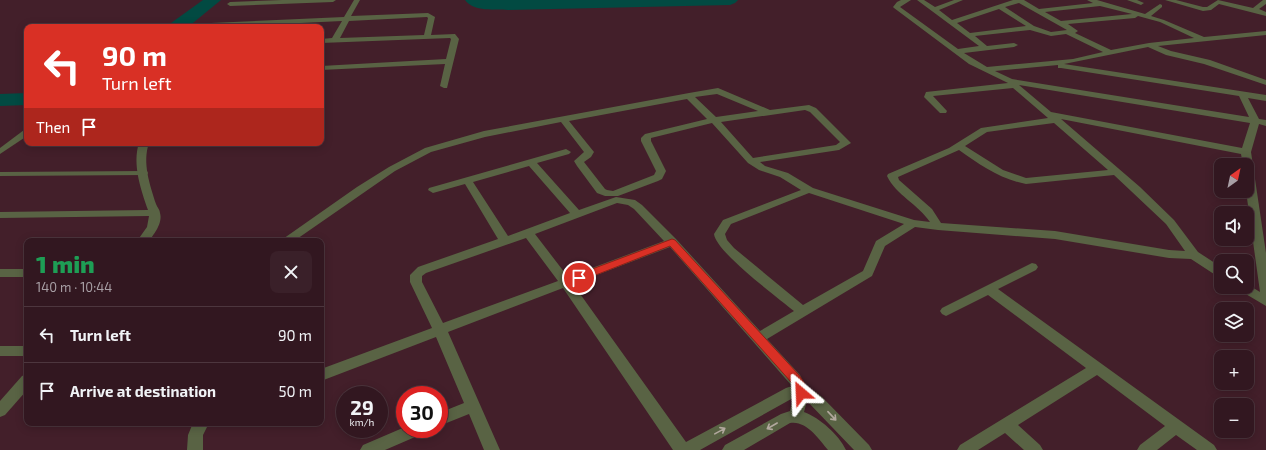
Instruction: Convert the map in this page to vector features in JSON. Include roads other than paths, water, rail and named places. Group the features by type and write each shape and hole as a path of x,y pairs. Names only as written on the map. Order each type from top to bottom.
{"street":[{"path":"230,4 333,0"},
{"path":"335,40 357,0"},
{"path":"908,0 900,3 896,7 972,62 1012,83 1116,172 1170,222 1194,255 1214,268"},
{"path":"920,0 986,48"},
{"path":"934,10 960,0"},
{"path":"952,23 1019,0 1074,30 1051,34 1030,27 968,35"},
{"path":"1090,0 1144,15 1204,40"},
{"path":"1130,0 1141,3"},
{"path":"1169,0 1197,8 1209,9 1219,1 1266,14"},
{"path":"1254,10 1264,1"},
{"path":"1037,11 1104,4"},
{"path":"1060,23 1144,15 1160,6"},
{"path":"1000,7 1030,24 1030,27"},
{"path":"230,24 428,15 432,17 427,36"},
{"path":"1067,32 1110,52"},
{"path":"986,69 1072,61 1149,45 1266,33"},
{"path":"324,41 446,35 455,37 444,86"},
{"path":"957,51 1014,45"},
{"path":"1149,45 1168,53 1213,64 1266,83"},
{"path":"324,68 450,61"},
{"path":"1048,64 1266,98"},
{"path":"943,111 928,97 929,94 1012,83 1266,123"},
{"path":"290,238 366,185 399,165 428,150 484,134 718,91 769,112"},
{"path":"1242,94 1255,121 1246,152 1266,294"},
{"path":"689,96 714,120 751,161 762,168 784,175 798,182 809,190 913,222 938,227 1056,235 1169,254 1194,255"},
{"path":"563,119 589,152 581,158 579,161 580,164 601,191 610,194 654,179 660,175 662,171 646,141 648,136 714,120 800,107 809,108 846,143 839,147 751,161"},
{"path":"938,227 928,211 895,182 892,176 944,154 980,132 990,129 1053,117 1246,152"},
{"path":"142,146 141,154 144,173 152,208 155,214 154,224 145,238"},
{"path":"959,146 1005,176 1018,180 1026,181 1116,172"},
{"path":"433,190 566,152"},
{"path":"531,162 577,214"},
{"path":"467,180 505,241"},
{"path":"803,312 730,251 719,234 720,229 727,222 809,190"},
{"path":"492,450 440,330 416,282 416,275 422,270 616,200 631,202 638,207 672,242 795,379 800,385 801,393 796,416"},
{"path":"0,215 155,214"},
{"path":"758,338 868,274 880,244 913,222"},
{"path":"528,233 566,283 682,450"},
{"path":"324,374 672,242"},
{"path":"946,311 1032,267"},
{"path":"0,273 24,273"},
{"path":"989,289 1209,450"},
{"path":"1254,294 1266,302"},
{"path":"0,351 24,351"},
{"path":"965,450 1096,368"},
{"path":"0,411 24,383"},
{"path":"686,450 791,392 801,393 817,401 864,450"},
{"path":"448,416 473,406"},
{"path":"730,450 786,418 796,416 815,426 838,450"},
{"path":"1006,424 1036,450"},
{"path":"195,450 193,441 196,431 200,426"},
{"path":"1146,450 1176,426"},
{"path":"368,450 396,438"}],"lane":[{"path":"0,152 24,134"},
{"path":"0,174 144,173"}],"waterway":[{"path":"181,24 213,0"},
{"path":"473,0 484,4 508,5 730,0"},
{"path":"0,100 24,99"}]}
